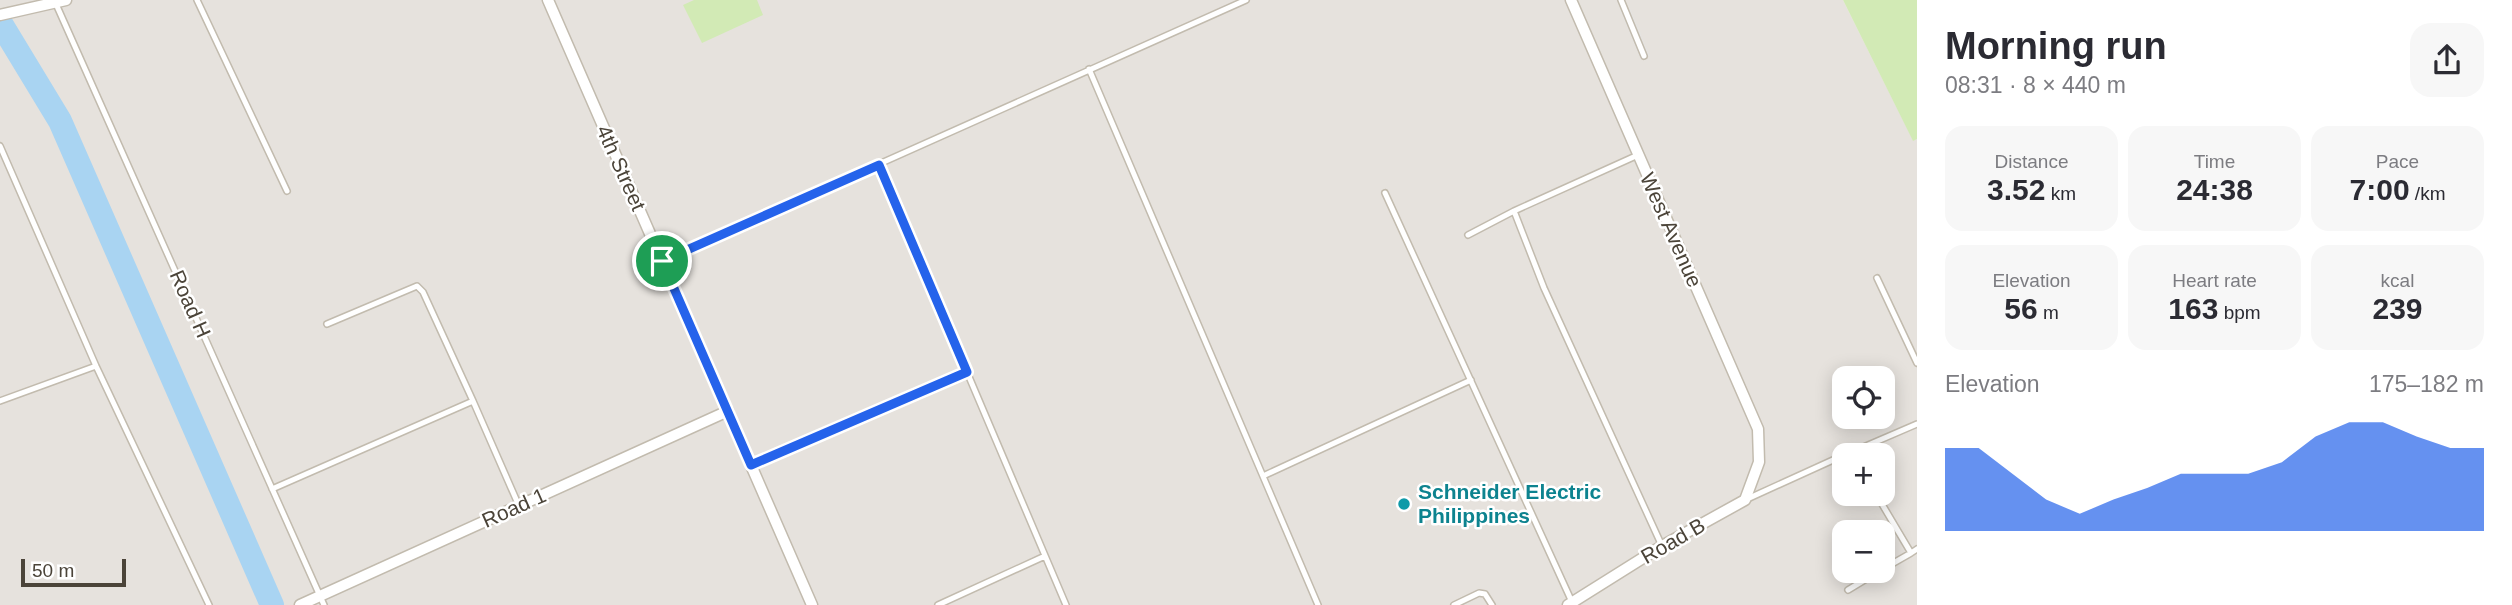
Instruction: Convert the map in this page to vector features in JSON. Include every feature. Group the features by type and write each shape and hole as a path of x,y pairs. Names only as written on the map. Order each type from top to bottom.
{"street":[{"name":"4th Street","path":"548,0 812,605"},
{"name":"West Avenue","path":"1571,0 1758,429 1759,462 1745,500"},
{"path":"5,14 58,1"},
{"name":"Road 1","path":"300,605 322,601 519,506 727,411"},
{"name":"Road B","path":"1576,603 1662,546 1745,500"}],"lane":[{"path":"197,0 288,191"},
{"path":"662,261 1246,0"},
{"path":"1621,0 1644,56"},
{"name":"Road H","path":"58,1 322,601"},
{"path":"1089,69 1318,605"},
{"path":"0,146 96,366 209,605"},
{"path":"1468,235 1514,211 1639,155"},
{"path":"879,165 1066,605"},
{"path":"1385,193 1576,603"},
{"path":"1514,211 1544,288 1662,546"},
{"path":"1877,278 1917,363"},
{"path":"327,324 417,286 424,292 519,506"},
{"path":"0,401 96,366"},
{"path":"751,465 967,372"},
{"path":"1263,476 1471,380"},
{"path":"272,489 473,401"},
{"path":"1875,443 1917,424"},
{"path":"1745,500 1832,461"},
{"path":"1884,506 1914,551 1895,562"},
{"path":"938,605 1045,556"},
{"path":"1848,590 1860,583"},
{"path":"1454,605 1479,593 1485,594 1492,605"}],"shaded area":[{"path":"0,0 1843,0 1913,140 1917,139 1917,605 0,605"},
{"path":"1630,7 1650,56 1641,60 1620,11"}],"green space":[{"path":"694,0 757,0 763,15 702,43 683,5"},
{"path":"1843,0 1917,0 1917,139 1913,141"}],"waterway":[{"path":"0,22 60,121 272,605"}],"place":[{"name":"Schneider Electric Philippines","path":"1404,504"}],"route":[{"path":"879,165 967,372 751,465 662,261 879,165"}]}
